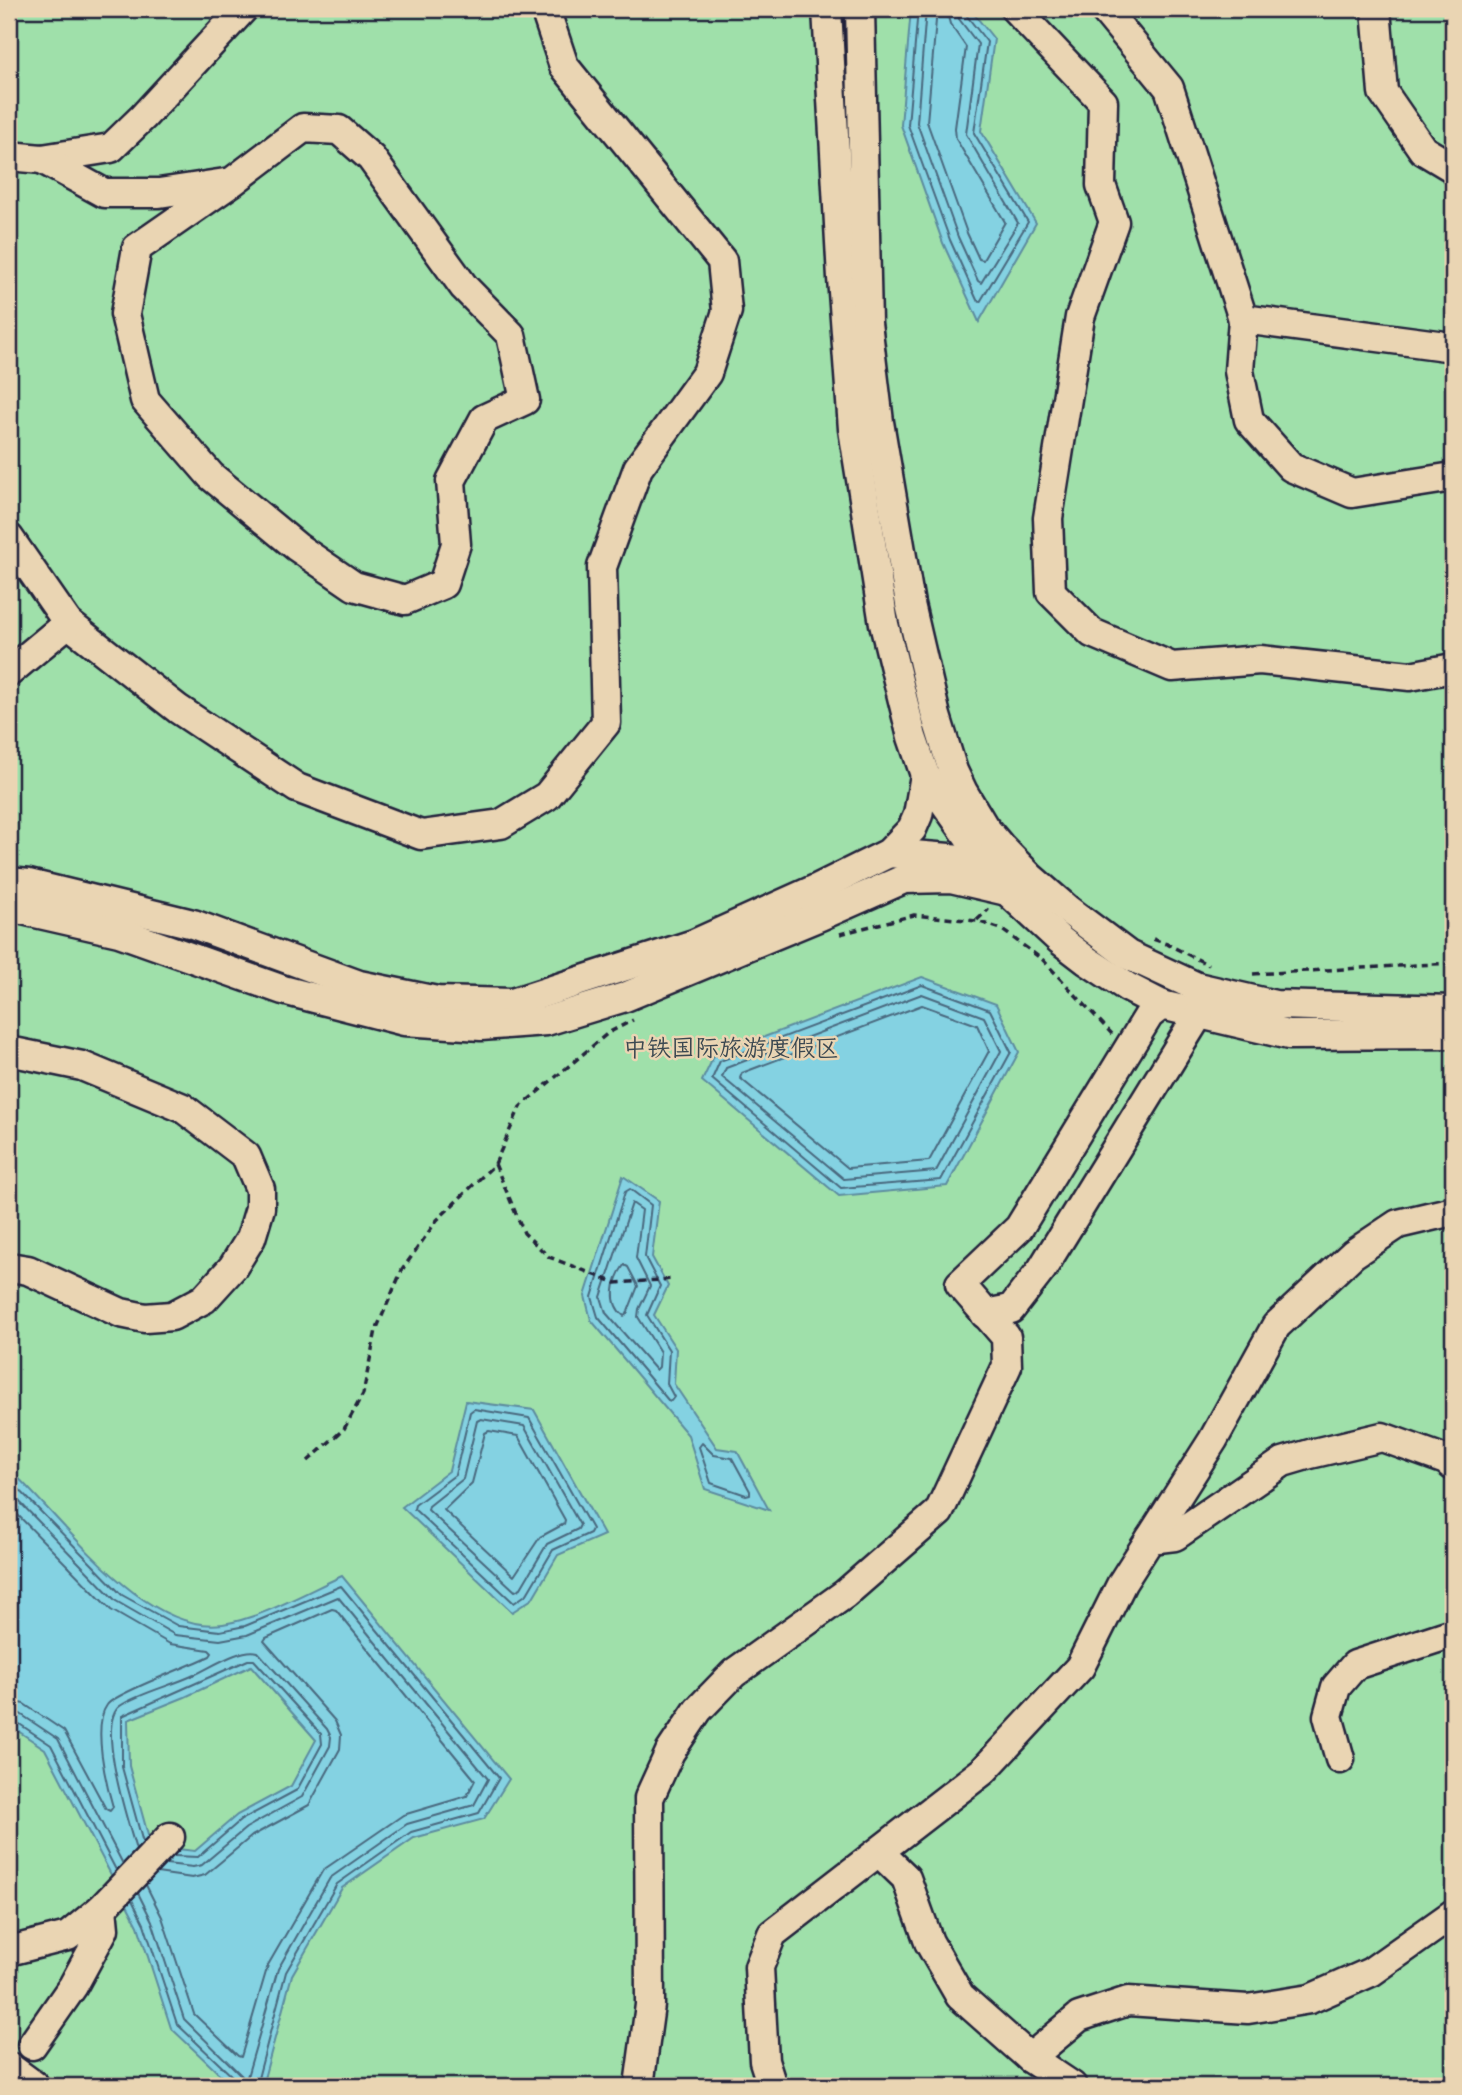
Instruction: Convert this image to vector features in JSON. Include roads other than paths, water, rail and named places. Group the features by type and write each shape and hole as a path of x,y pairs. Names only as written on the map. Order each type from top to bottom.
{"street":[{"path":"9,156 41,159 111,148 243,9"},
{"path":"9,538 68,623 178,709 297,788 421,835 501,824 547,796 606,723 602,567 638,468 707,373 727,312 722,261 564,66 545,9"},
{"path":"827,9 853,429 884,624 912,737 925,775 1007,891 1086,960 1127,987 1162,1005 1290,1035 1453,1034"},
{"path":"860,9 867,323 894,524 936,716 953,772 984,827 1017,864 1068,910 1128,955 1197,987 1275,1005 1453,1010"},
{"path":"1014,9 1103,102 1101,185 1114,222 1080,317 1048,518 1051,592 1091,633 1172,667 1260,660 1410,676 1453,668"},
{"path":"1104,9 1169,88 1243,319 1239,371 1249,420 1291,467 1352,493 1453,477"},
{"path":"1376,9 1383,92 1423,150 1453,168"},
{"path":"41,159 104,193 159,193 232,182 303,128 339,130 371,158 464,286 511,335 525,400 484,419 451,481 456,544 443,584 405,600 354,586 297,547 211,477 145,400 124,314 137,248 232,182"},
{"path":"1243,319 1453,347"},
{"path":"9,672 68,623"},
{"path":"9,907 119,932 283,990 404,1021 481,1026 546,1021 625,997 820,916 902,862 942,799 953,772"},
{"path":"902,862 918,815 925,775"},
{"path":"9,882 29,884 192,924 359,985 437,1001 512,1003 694,944 816,889 902,862 987,861 1017,864"},
{"path":"902,862 951,878 1007,891"},
{"path":"639,2086 650,2005 649,1798 670,1752 698,1710 734,1673 845,1594 939,1512 1007,1366 1006,1337 960,1284 1018,1228 1149,1015 1162,1005"},
{"path":"985,1314 1011,1309 1042,1269 1199,1014"},
{"path":"9,1051 82,1066 183,1108 246,1156 260,1189 260,1208 251,1238 233,1267 204,1300 172,1316 145,1318 121,1313 28,1270 9,1267"},
{"path":"772,2086 764,2061 759,1967 772,1934 984,1771 1080,1667 1122,1583 1213,1440 1276,1326 1353,1254 1398,1224 1453,1211"},
{"path":"1150,1539 1175,1536 1283,1462 1331,1449 1382,1437 1446,1460 1453,1466"},
{"path":"1340,1759 1328,1716 1336,1687 1355,1665 1453,1633"},
{"path":"9,1951 68,1936 102,1908 170,1837"},
{"path":"879,1852 906,1878 929,1942 960,1996 1030,2058 1072,2086"},
{"path":"32,2045 73,1986 104,1929 102,1908"},
{"path":"1030,2058 1079,2017 1128,2001 1248,2010 1310,1998 1371,1972 1453,1914"},
{"path":"9,2067 34,2086"}],"water":[{"path":"911,9 970,9 994,39 981,131 1036,223 979,322 943,243 901,125"},
{"path":"922,977 996,1004 1019,1052 947,1186 839,1196 702,1081 714,1056"},
{"path":"623,1176 659,1201 652,1257 668,1286 654,1315 676,1349 674,1384 717,1448 737,1451 769,1510 705,1489 688,1435 591,1320 585,1296"},
{"path":"466,1401 534,1410 604,1535 558,1555 532,1599 512,1612 402,1507 449,1471"},
{"path":"9,1469 106,1569 134,1593 163,1611 193,1623 223,1624 238,1621 284,1604 342,1576 509,1779 484,1819 414,1838 342,1888 292,1975 262,2086 232,2086 171,2028 138,1926 45,1749 9,1725","holes":["251,1666 316,1740 291,1786 237,1815 195,1851 151,1846 129,1766 128,1720"]}],"park label":[{"name":"中铁国际旅游度假区","path":"731,1048"}]}
